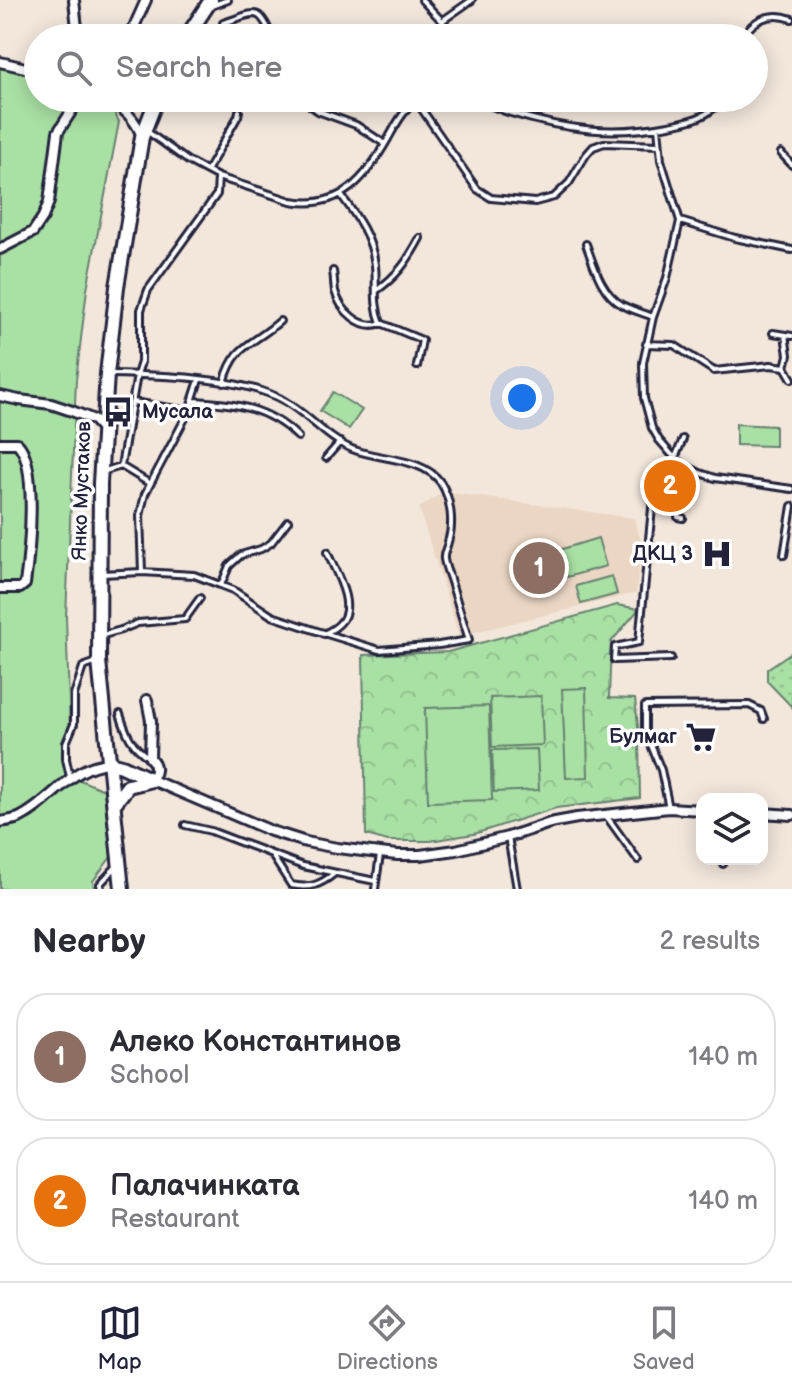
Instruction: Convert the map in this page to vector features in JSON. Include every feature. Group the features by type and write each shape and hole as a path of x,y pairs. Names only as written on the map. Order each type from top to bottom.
{"street":[{"path":"74,0 77,24"},
{"path":"135,24 146,0"},
{"path":"195,24 208,4"},
{"path":"0,62 24,68"},
{"path":"0,249 33,232 43,217 49,202 58,132 71,112"},
{"path":"126,112 144,134"},
{"name":"Янко Мустаков","path":"122,889 99,661 101,472 107,374 117,287 144,134 152,112"},
{"path":"0,396 51,404 72,411 94,420 104,431"},
{"path":"0,443 17,443 23,451 30,487 31,529 25,584 20,588 0,588"},
{"path":"147,700 152,735 150,758 156,770 152,780"},
{"path":"0,822 17,819 47,800 82,769 110,763 271,831 337,848 397,855 456,850 577,818 669,808 696,810"},
{"path":"114,804 128,786 152,780"},
{"path":"768,813 792,815"}],"lane":[{"path":"208,4 228,0"},
{"path":"422,0 444,24"},
{"path":"442,21 472,0"},
{"path":"223,23 254,14 260,15 267,24"},
{"path":"754,24 767,16 779,15 792,19"},
{"path":"207,171 239,112"},
{"path":"321,112 356,125 385,144"},
{"path":"144,134 218,177 302,203 341,195 368,171 405,112"},
{"path":"424,112 477,189 491,198 535,202 554,197 569,183 593,147 604,143 659,145"},
{"path":"508,112 568,128 612,132 658,127 709,112"},
{"path":"658,127 661,160 680,221 667,278 646,344 642,381 652,428 675,458 686,466 715,478 792,489"},
{"path":"781,153 792,165"},
{"path":"121,466 141,362 141,310 148,290 217,194 218,177"},
{"path":"341,195 369,239 375,263 375,307 381,323"},
{"path":"680,221 735,238 792,250"},
{"path":"376,291 393,279 420,238"},
{"path":"586,244 600,282 611,296 620,304 653,317"},
{"path":"333,271 336,293 345,310 360,323 374,326 381,323 422,340 417,366"},
{"path":"224,383 228,367 236,355 280,321"},
{"path":"773,333 792,336"},
{"path":"785,335 788,355 785,367 792,379"},
{"path":"646,344 674,345 714,371 771,365 785,367"},
{"path":"99,574 142,572 194,575 233,590 272,616 379,650 469,640 443,556 451,521 448,500 440,481 425,469 353,450 301,411 276,397 242,386 199,379 107,374"},
{"path":"142,572 140,516 145,494 189,411 199,379"},
{"path":"193,401 266,413 285,424 298,437"},
{"path":"132,402 189,411"},
{"path":"671,658 614,660 615,647 639,642 653,498 683,439"},
{"path":"326,458 340,442"},
{"path":"101,472 121,466 150,483"},
{"path":"683,518 678,517 686,466"},
{"path":"784,555 792,506"},
{"path":"221,585 229,566 241,555 271,543 288,521"},
{"path":"324,634 339,625 348,605 327,552"},
{"path":"98,637 138,623 185,619 200,598"},
{"path":"71,779 66,743 74,724 74,695 83,667 99,661"},
{"path":"669,808 661,770 645,730 645,706 749,705 758,708 764,719"},
{"path":"120,714 126,735 140,752 150,758"},
{"path":"606,815 638,860"},
{"path":"185,825 211,831 303,866 375,881"},
{"path":"508,837 517,889"},
{"path":"375,889 380,852"},
{"path":"271,855 291,885 304,889 324,882 335,873"},
{"path":"101,889 100,884 120,863"}],"shaded area":[{"path":"452,493 634,518 642,543 636,593 459,636 419,508 440,494"}],"green space":[{"path":"0,59 24,63 24,112 114,112 119,122 87,289 76,380 66,617 70,731 68,775 104,790 111,857 93,881 94,889 0,889"},
{"path":"333,392 362,410 349,429 320,411"},
{"path":"736,424 775,426 775,446 736,445"},
{"path":"598,538 606,566 567,577 559,550"},
{"path":"612,576 617,594 581,604 576,586"},
{"path":"617,605 639,609 611,642 609,698 635,699 640,798 556,808 474,834 430,841 388,841 366,835 363,655 448,652"},
{"path":"792,652 792,707 767,681 767,669"},
{"path":"586,688 588,777 566,778 562,689"},
{"path":"541,696 543,745 492,747 490,698"},
{"path":"489,706 492,800 428,802 425,708"},
{"path":"537,749 539,790 494,792 492,750"}],"place":[{"name":"Мусала","path":"118,412"},
{"name":"Палачинката","path":"670,486"},
{"name":"ДКЦ 3","path":"717,554"},
{"name":"Алеко Константинов","path":"539,568"},
{"name":"Булмаг","path":"701,737"}]}
